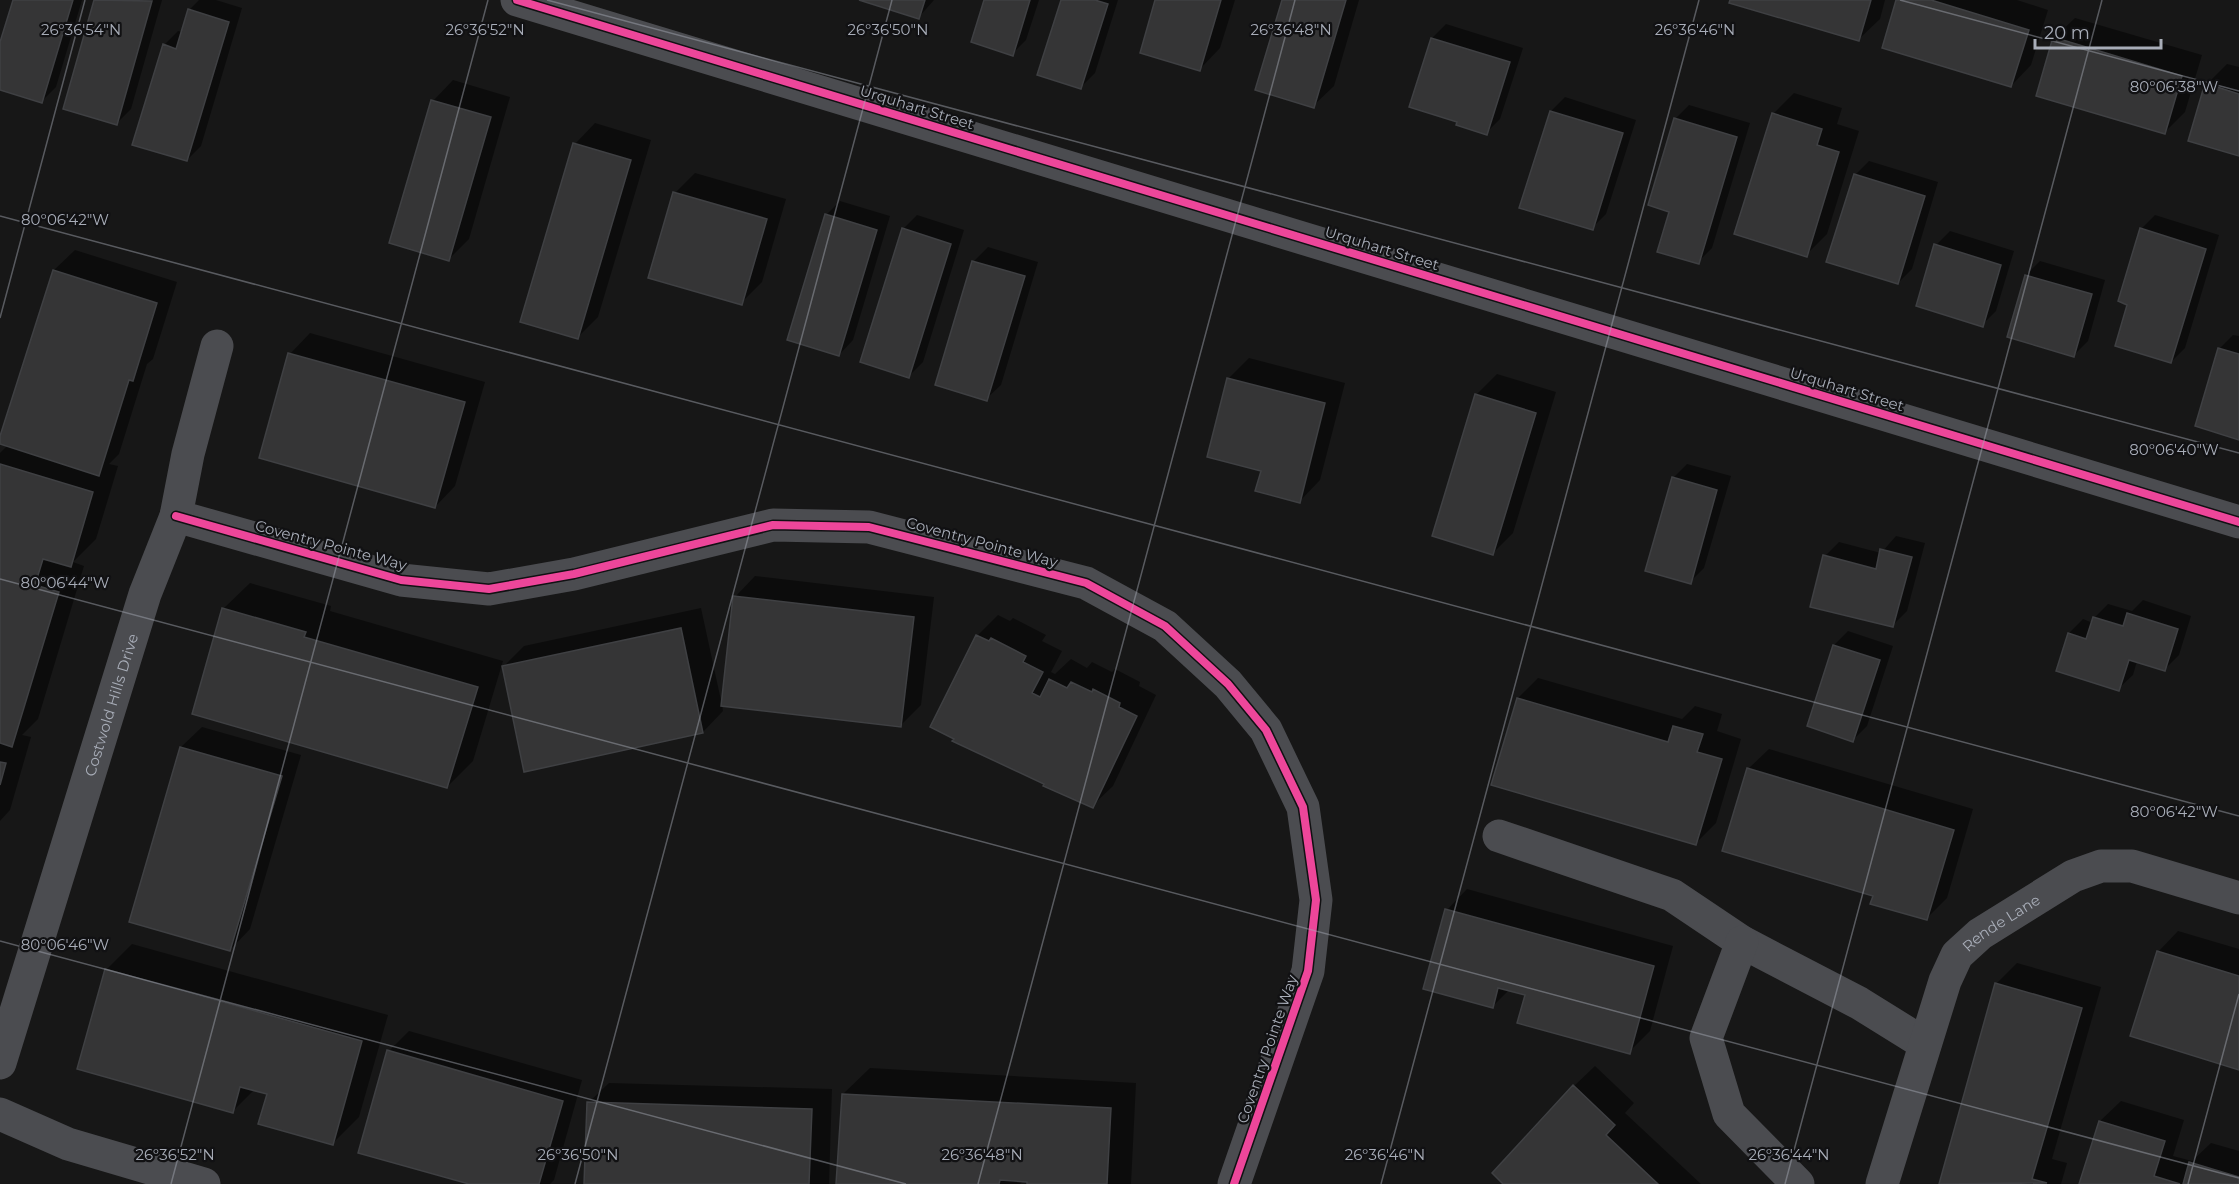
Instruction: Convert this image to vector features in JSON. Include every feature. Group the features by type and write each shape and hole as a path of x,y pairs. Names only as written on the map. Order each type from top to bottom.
{"street":[{"name":"Urquhart Street","path":"517,0 2239,522"},
{"name":"Costwold Hills Drive","path":"0,1063 145,594 176,516 188,454 217,346"},
{"name":"Coventry Pointe Way","path":"176,516 401,580 489,589 574,574 773,525 869,527 1086,583 1165,626 1228,684 1266,730 1303,807 1316,900 1308,971 1234,1184"},
{"path":"1499,836 1672,895 1742,942 1860,1003 1925,1044"},
{"name":"Rende Lane","path":"1882,1184 1945,981 1957,955 1980,934 2073,876 2101,866 2132,866 2239,898"},
{"path":"1742,942 1706,1038 1729,1114 1798,1184"},
{"path":"0,1114 68,1144 204,1184"}],"building":[{"path":"13,0 73,0 42,103 0,90 0,42"},
{"path":"94,0 152,1 117,125 63,109"},
{"path":"859,0 925,0 919,19"},
{"path":"984,0 1030,0 1013,56 971,42"},
{"path":"1061,0 1095,0 1108,4 1081,89 1037,75"},
{"path":"1155,0 1221,0 1200,71 1140,53"},
{"path":"1282,0 1346,0 1314,108 1255,90"},
{"path":"1730,0 1871,0 1859,41 1729,3"},
{"path":"1896,0 1931,0 2029,30 2011,87 1882,48"},
{"path":"188,9 229,22 187,161 132,145 163,44 176,49"},
{"path":"2053,37 2182,76 2165,134 2036,96"},
{"path":"1431,38 1510,62 1487,135 1456,125 1457,122 1409,107"},
{"path":"2205,83 2239,94 2239,156 2188,141"},
{"path":"431,100 491,117 449,261 389,243"},
{"path":"1550,111 1623,133 1593,230 1519,208"},
{"path":"1772,113 1822,129 1817,145 1839,152 1807,257 1734,234"},
{"path":"1674,118 1737,137 1699,264 1657,252 1669,212 1648,205"},
{"path":"573,143 631,160 578,339 520,322"},
{"path":"1854,174 1925,196 1898,284 1826,262"},
{"path":"673,192 767,219 742,305 648,278"},
{"path":"825,214 877,230 839,356 787,340"},
{"path":"902,228 951,244 909,378 860,362"},
{"path":"2140,228 2206,249 2171,363 2115,346 2127,305 2118,301"},
{"path":"1934,244 2001,265 1983,327 1916,306"},
{"path":"972,261 1025,276 987,401 935,385"},
{"path":"53,270 157,303 133,381 129,380 99,476 0,444 0,436"},
{"path":"2025,275 2092,294 2074,357 2007,337"},
{"path":"2218,348 2239,354 2239,440 2195,426"},
{"path":"288,353 465,402 435,508 259,458"},
{"path":"1227,378 1325,403 1300,503 1255,491 1261,471 1207,457"},
{"path":"1475,394 1536,413 1493,555 1432,536"},
{"path":"0,464 93,492 71,567 43,559 35,585 59,592 12,747 0,743"},
{"path":"1672,477 1717,490 1691,584 1645,571"},
{"path":"1880,549 1912,557 1893,627 1810,607 1823,555 1876,569"},
{"path":"733,596 914,617 901,727 721,706"},
{"path":"222,608 306,632 304,637 478,687 447,788 192,714"},
{"path":"2127,613 2178,629 2165,671 2129,660 2119,691 2056,671 2068,633 2086,639 2093,617 2123,626"},
{"path":"681,628 703,733 524,772 502,666"},
{"path":"976,635 989,641 991,638 1026,656 1023,662 1043,672 1032,693 1040,697 1049,679 1067,688 1071,682 1092,692 1093,689 1120,703 1119,707 1137,716 1093,808 952,741 954,739 930,727"},
{"path":"1833,645 1880,660 1853,742 1807,726"},
{"path":"1517,698 1668,742 1673,726 1703,734 1697,752 1722,759 1696,845 1491,785"},
{"path":"180,747 282,776 230,951 129,922"},
{"path":"0,762 6,763 0,785"},
{"path":"1747,768 1954,830 1927,920 1870,904 1873,896 1722,851"},
{"path":"1445,909 1654,966 1630,1054 1517,1023 1525,995 1498,988 1493,1008 1423,989"},
{"path":"2157,951 2239,976 2239,1070 2130,1036"},
{"path":"105,969 362,1041 333,1145 258,1124 267,1094 240,1087 233,1113 77,1069"},
{"path":"1995,983 2082,1008 2032,1179 2047,1183 1939,1184"},
{"path":"387,1050 563,1101 539,1184 469,1184 358,1153"},
{"path":"1573,1085 1615,1125 1606,1135 1658,1184 1503,1184 1492,1173"},
{"path":"842,1094 1111,1108 1107,1184 1027,1184 1027,1182 1000,1180 999,1184 836,1184"},
{"path":"587,1102 812,1109 809,1184 584,1184"},
{"path":"2099,1121 2165,1141 2154,1176 2180,1184 2079,1184"},
{"path":"2189,1162 2239,1177 2239,1184 2183,1184"}],"cycle path":[{"path":"517,0 2239,522"},
{"path":"176,516 401,580 489,589 574,574 773,525 869,527 1086,583 1165,626 1228,684 1266,730 1303,807 1316,900 1308,971 1234,1184"}]}
